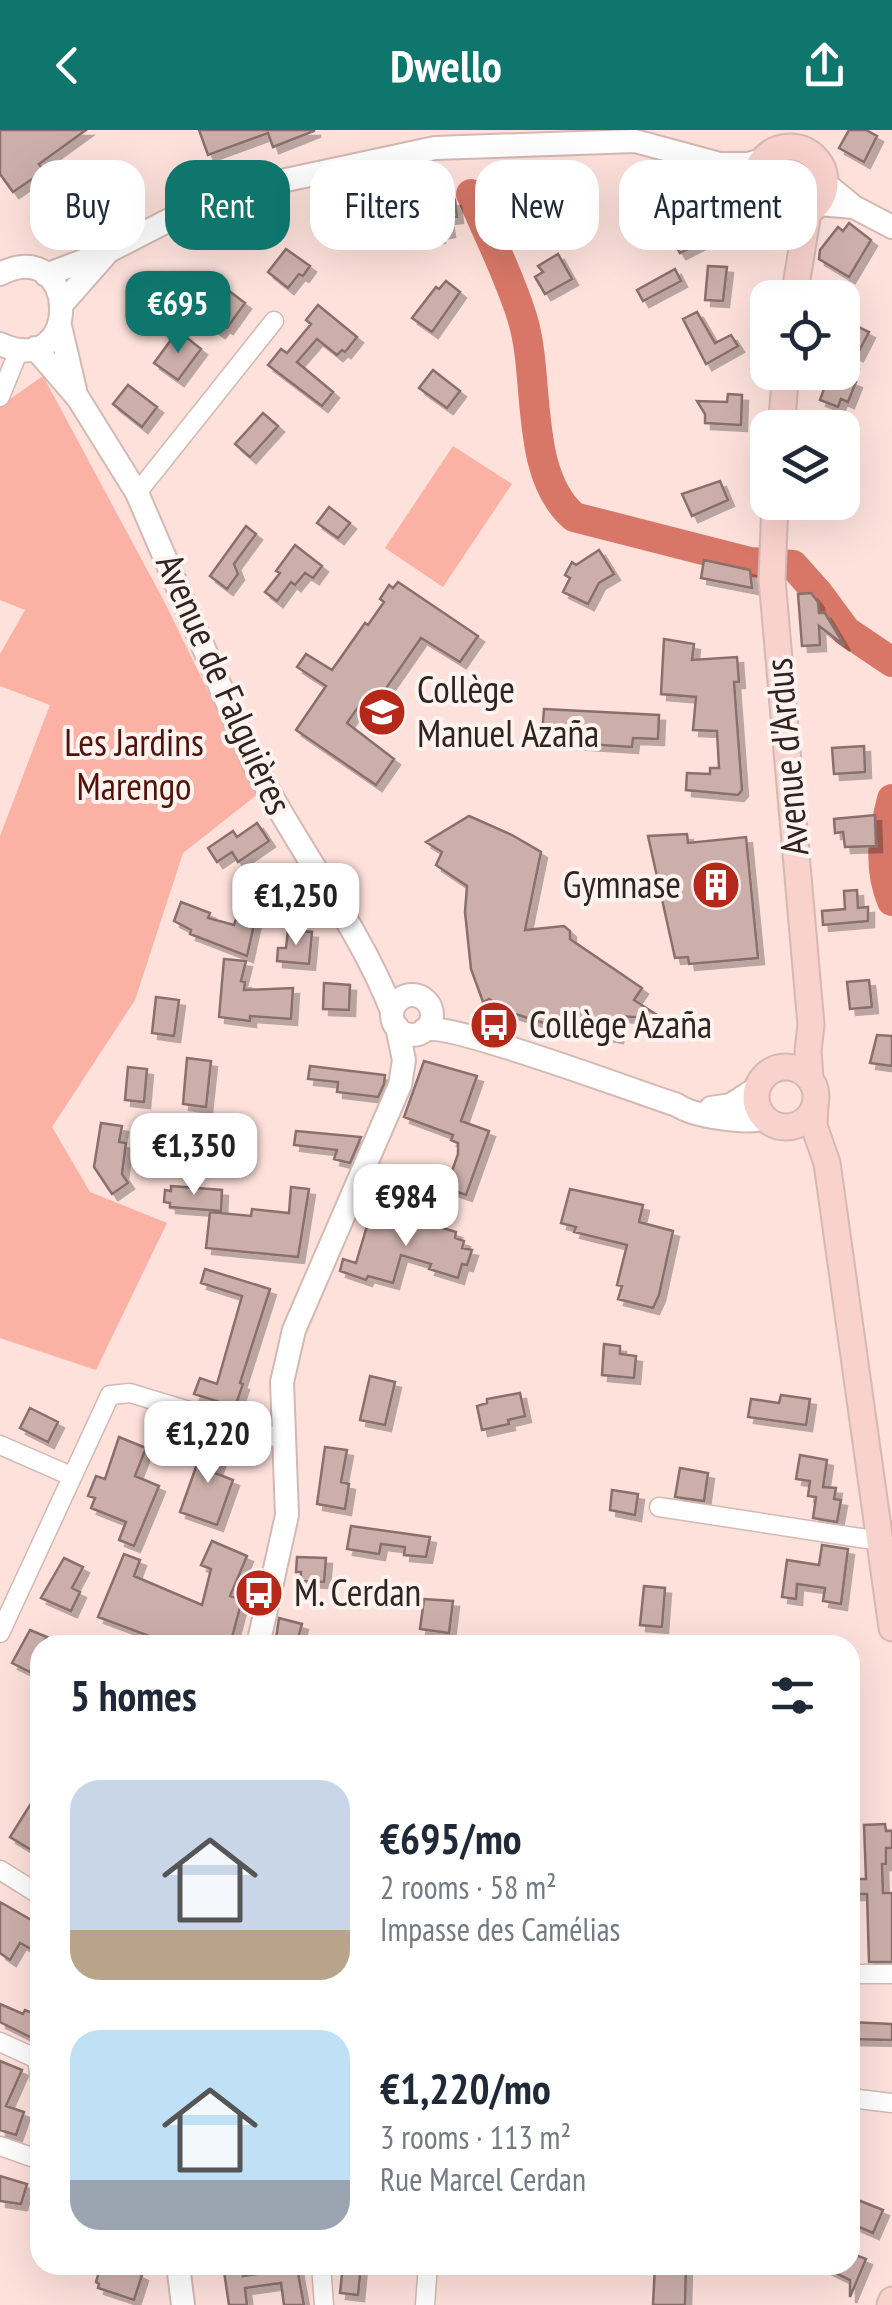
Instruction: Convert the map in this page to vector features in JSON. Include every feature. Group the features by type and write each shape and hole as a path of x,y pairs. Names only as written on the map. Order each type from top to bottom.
{"main road":[{"path":"762,160 794,138 802,148 814,143 822,166 817,200"},
{"path":"790,250 793,280"},
{"path":"796,280 804,250"},
{"name":"Avenue d'Ardus","path":"773,520 772,579 812,1025 808,1051 810,1078"},
{"path":"808,1012 800,1034 765,1078 756,1104 772,1122 810,1148 826,1173"},
{"path":"765,1078 793,1067 810,1078 814,1086 814,1126 827,1163 892,1628"},
{"path":"772,1122 798,1125 815,1105"}],"street":[{"path":"0,253 10,271 46,275 110,251 179,215 286,180 435,148 636,141 703,160"},
{"path":"677,154 690,160"},
{"path":"817,200 854,207 892,226"},
{"path":"0,397 11,350 56,333 62,315 110,251"},
{"name":"Avenue de Falguières","path":"46,275 61,294 78,398 137,493 270,797 408,1026"},
{"path":"137,493 274,320"},
{"name":"Avenue de Falguières","path":"11,350 78,398"},
{"name":"Avenue de Falguières","path":"374,968 481,1040"},
{"path":"260,1635 286,1514 282,1382 294,1330 400,1086 408,1026 403,996 423,1001 431,1020 408,1026"},
{"path":"408,1026 442,1029 481,1040 677,1105 731,1105 765,1078"},
{"path":"677,1105 687,1112 712,1118 772,1122"},
{"path":"0,1634 110,1395 130,1393 285,1440"},
{"path":"0,1445 71,1476"},
{"path":"659,1507 880,1541"},
{"path":"0,1870 30,1888"},
{"path":"860,1974 892,1974"},
{"path":"0,2042 30,2056"},
{"path":"860,2099 892,2103"},
{"path":"0,2146 30,2156"},
{"path":"179,2275 183,2305"},
{"path":"322,2275 324,2305"},
{"path":"426,2305 428,2275"}],"green space":[{"name":"Les Jardins Marengo","path":"43,376 166,605 258,794 183,853 135,1000 52,1127 90,1192 167,1223 96,1370 0,1338 0,836 50,705 0,686 0,654 25,610 0,600 0,406"},
{"path":"453,446 512,484 443,587 385,548"}],"building":[{"path":"0,130 86,130 45,160 30,160 30,180 13,192 0,174"},
{"path":"199,130 314,131 273,147 268,133 208,155"},
{"path":"849,130 866,130 877,136 864,162 839,148"},
{"path":"849,223 871,240 849,277 819,259 820,250 838,227 843,231"},
{"path":"285,250 310,266 288,288 268,272"},
{"path":"558,254 572,279 545,294 535,277 543,272 538,266"},
{"path":"708,266 727,267 723,301 705,300"},
{"path":"675,269 681,281 643,301 637,290"},
{"path":"446,281 460,292 432,332 412,318 436,287 439,289"},
{"path":"224,287 245,303 227,328 224,326 219,332 201,319"},
{"path":"318,305 357,337 345,352 337,355 317,339 297,362 333,392 322,406 268,365 281,349 287,353 311,324 306,320"},
{"path":"697,312 715,343 731,335 738,346 706,364 683,319"},
{"path":"860,328 869,332 860,349"},
{"path":"176,333 201,349 178,380 154,363"},
{"path":"433,370 460,391 447,408 419,388"},
{"path":"128,385 157,407 142,427 113,404"},
{"path":"824,390 853,390 848,402 841,399 838,407 820,400"},
{"path":"728,394 742,395 741,425 705,423 705,414 697,401 727,402"},
{"path":"263,413 278,426 250,457 235,444"},
{"path":"720,481 728,500 692,516 682,494"},
{"path":"329,507 350,523 338,538 317,523"},
{"path":"246,526 256,534 234,564 238,574 227,589 210,576"},
{"path":"295,545 322,566 313,578 305,573 295,585 291,582 277,601 265,592"},
{"path":"599,550 614,574 599,583 588,604 563,592 572,562 576,565"},
{"path":"704,560 750,570 752,588 701,578"},
{"path":"398,582 478,636 460,662 421,638 371,710 361,703 347,723 394,759 376,785 296,730 326,686 297,667 306,654 332,670 384,602 380,599 389,585 393,588"},
{"path":"811,593 818,602 819,613 825,613 844,645 819,626 820,645 802,646 798,594"},
{"path":"664,639 694,644 692,660 737,657 739,682 734,682 742,790 738,795 686,790 687,773 710,774 710,768 719,768 717,731 693,730 696,697 661,694"},
{"path":"544,709 659,715 658,739 633,738 632,747 554,742 542,734"},
{"path":"864,746 865,772 834,774 832,748"},
{"path":"875,815 876,846 845,847 843,832 835,833 834,819"},
{"path":"469,816 541,852 525,930 564,926 570,931 570,939 642,988 634,1000 663,1019 620,1016 617,1037 547,1024 509,1012 489,999 483,1002 471,969 465,912 467,886 436,865 442,852 426,842"},
{"path":"257,823 269,841 238,862 232,852 217,862 208,848 233,831 237,837"},
{"name":"Gymnase","path":"687,834 688,843 746,837 758,958 689,964 688,957 675,958 648,836"},
{"path":"272,880 291,882 288,909 269,908"},
{"path":"857,890 858,908 868,907 868,921 823,925 822,911 845,909 844,891"},
{"path":"181,902 210,913 208,918 234,925 237,916 255,920 247,956 190,934 191,930 174,921"},
{"path":"288,930 312,932 309,964 277,961 278,948 286,948"},
{"path":"224,959 246,961 241,981 245,982 244,990 293,988 291,1019 250,1016 250,1021 219,1017"},
{"path":"869,980 872,1007 850,1009 847,982"},
{"path":"324,983 350,985 349,1010 323,1009"},
{"path":"156,997 179,1000 174,1036 152,1033"},
{"path":"877,1035 892,1036 892,1066 870,1063"},
{"path":"187,1058 211,1061 206,1107 183,1104"},
{"path":"424,1061 477,1076 461,1121 489,1131 466,1195 446,1188 458,1154 458,1143 451,1140 453,1135 404,1117"},
{"path":"310,1066 385,1075 384,1084 378,1097 337,1092 338,1082 308,1079"},
{"path":"128,1067 147,1069 144,1102 125,1100"},
{"path":"101,1123 122,1126 119,1142 126,1143 122,1174 128,1183 112,1194 94,1167"},
{"path":"296,1131 361,1137 350,1163 334,1159 337,1150 294,1145"},
{"path":"171,1186 222,1190 221,1211 170,1207 170,1203 164,1202 165,1190 171,1191"},
{"path":"291,1187 309,1189 298,1257 206,1248 210,1212 251,1216 252,1209 289,1213"},
{"path":"570,1189 643,1205 639,1222 673,1231 653,1308 618,1299 622,1286 617,1285 627,1245 574,1232 576,1227 561,1223"},
{"path":"376,1213 390,1217 391,1213 456,1232 455,1238 464,1241 462,1248 472,1250 467,1265 462,1264 458,1278 401,1255 393,1283 368,1276 366,1280 340,1271 343,1259 356,1263 367,1226 371,1227"},
{"path":"205,1269 270,1289 235,1407 194,1394 200,1378 217,1384 242,1296 201,1283"},
{"path":"604,1344 620,1346 620,1354 636,1356 634,1378 602,1375"},
{"path":"370,1376 395,1382 385,1425 360,1420"},
{"path":"520,1393 525,1416 482,1430 477,1406 487,1403 487,1399"},
{"path":"781,1395 810,1399 806,1425 748,1417 751,1399 779,1403"},
{"path":"30,1408 58,1422 48,1442 20,1428"},
{"path":"207,1436 225,1443 215,1473 233,1480 217,1525 180,1512"},
{"path":"119,1437 146,1448 135,1476 159,1486 134,1546 119,1540 126,1522 91,1508 95,1498 88,1496 96,1476 105,1479"},
{"path":"325,1447 347,1450 341,1482 349,1484 345,1509 317,1504"},
{"path":"800,1455 827,1460 823,1487 836,1488 834,1499 841,1500 837,1522 813,1518 816,1497 808,1496 810,1481 796,1479"},
{"path":"680,1468 708,1473 704,1501 675,1497"},
{"path":"612,1490 638,1494 635,1515 610,1510"},
{"path":"351,1526 430,1537 426,1557 404,1555 405,1547 381,1544 379,1554 347,1549"},
{"path":"212,1541 247,1556 230,1596 242,1600 233,1635 146,1635 98,1617 124,1554 140,1560 134,1576 202,1605 211,1569 201,1565"},
{"path":"822,1545 848,1549 841,1604 823,1601 825,1588 797,1584 796,1599 782,1597 787,1560 819,1565"},
{"path":"297,1557 326,1558 324,1582 301,1581 301,1572 296,1572"},
{"path":"64,1558 83,1567 72,1588 80,1592 71,1611 41,1598"},
{"path":"644,1586 665,1588 662,1627 640,1625"},
{"path":"424,1599 453,1601 449,1633 420,1629"},
{"path":"279,1618 302,1624 299,1635 276,1635"},
{"path":"30,1630 42,1635 30,1635 30,1672 12,1663"},
{"path":"30,1805 30,1849 10,1837"},
{"path":"885,1824 886,1831 892,1831 892,1848 886,1848 886,1864 882,1864 883,1893 892,1893 892,1962 869,1962 867,1894 860,1894 860,1879 866,1879 864,1825"},
{"path":"0,1902 30,1919 30,1948 20,1943 10,1960 0,1953"},
{"path":"0,2004 23,2014 25,2010 30,2012 30,2037 0,2022"},
{"path":"860,2022 892,2024 892,2040 860,2039"},
{"path":"0,2061 22,2070 6,2106 24,2112 16,2135 0,2130"},
{"path":"0,2176 27,2184 21,2204 0,2201"},
{"path":"860,2201 883,2210 873,2233 860,2227"},
{"path":"98,2275 142,2275 134,2300 98,2288"},
{"path":"224,2275 298,2275 304,2305 284,2305 281,2283 245,2288 247,2305 229,2305"},
{"path":"342,2275 360,2275 358,2295 340,2293"},
{"path":"654,2275 686,2275 685,2305 653,2305"},
{"path":"840,2275 859,2275 850,2297 850,2280"}],"waterway":[{"path":"471,194 522,317 540,450 547,475 558,498 574,517 750,562 793,565 846,631 892,662"},
{"path":"892,799 883,850 892,901"}],"place":[{"name":"Collège Manuel Azaña","path":"382,712"},
{"name":"Gymnase","path":"716,885"},
{"name":"Collège Azaña","path":"494,1025"},
{"name":"M. Cerdan","path":"259,1593"}]}
